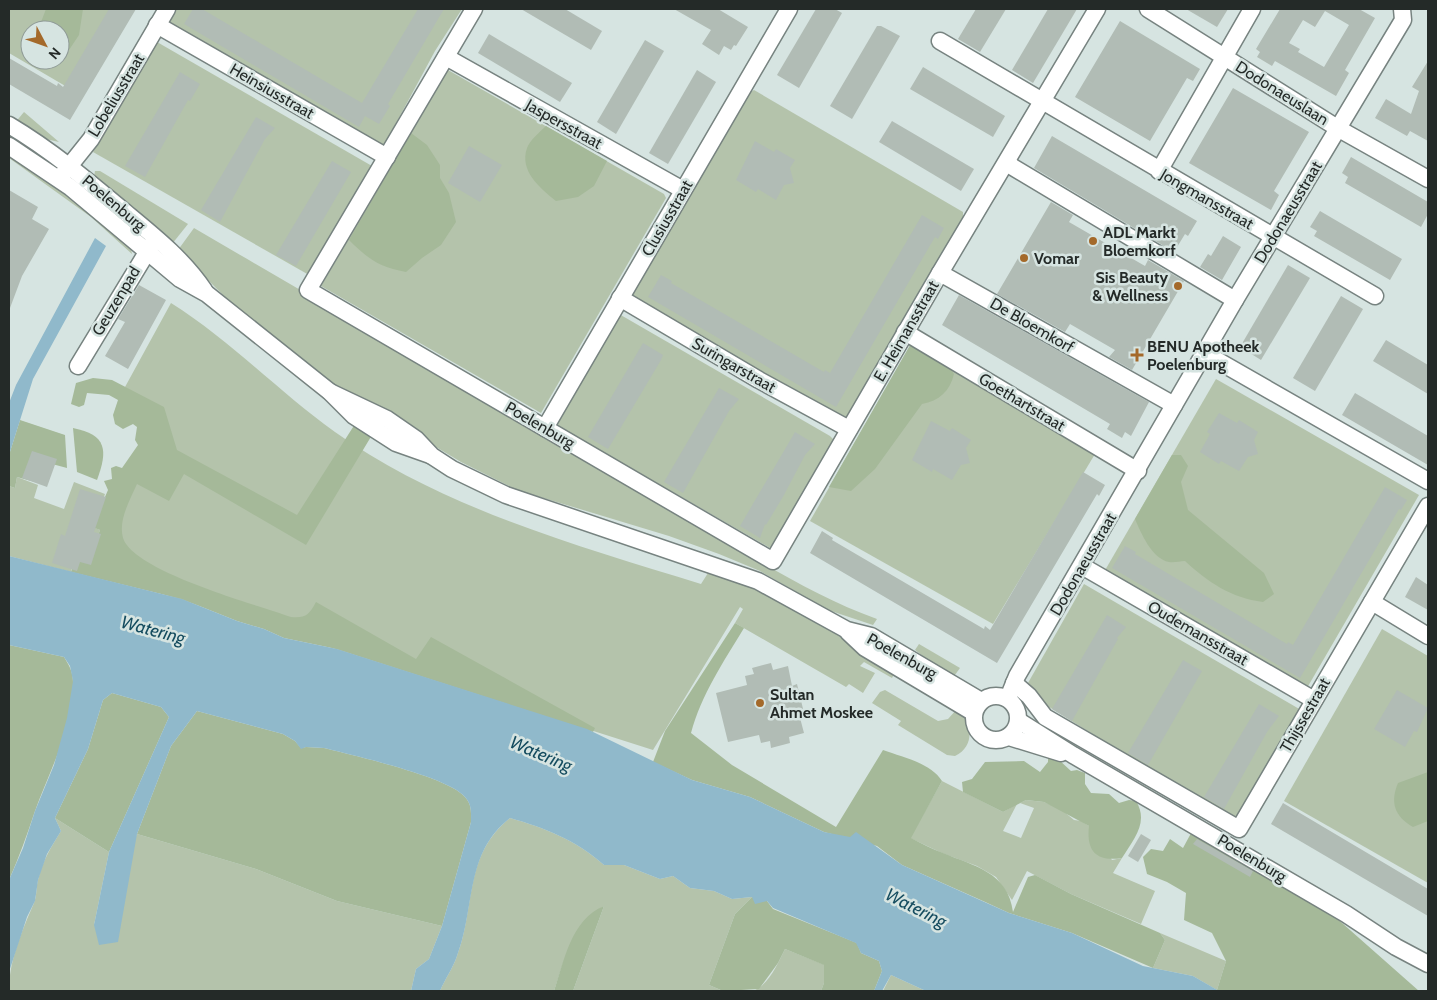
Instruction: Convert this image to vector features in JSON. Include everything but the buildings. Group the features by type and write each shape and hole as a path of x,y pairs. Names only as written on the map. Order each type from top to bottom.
{"street":[{"name":"Lobeliusstraat","path":"59,178 91,139 167,9"},
{"path":"387,157 474,9"},
{"name":"Clusiusstraat","path":"544,428 789,9"},
{"name":"E. Heimansstraat","path":"773,561 905,332 1097,9"},
{"name":"Dodonaeuslaan","path":"1148,9 1339,129 1428,179"},
{"name":"Dodonaeuslaan","path":"1159,171 1252,9"},
{"name":"Dodonaeusstraat","path":"1008,698 1014,683 1138,471 1174,405 1206,354 1272,237 1339,129 1403,14"},
{"name":"Heinsiusstraat","path":"157,25 387,157"},
{"path":"940,41 1041,102"},
{"name":"Jaspersstraat","path":"446,57 683,190"},
{"name":"Jongmansstraat","path":"1041,102 1375,296"},
{"name":"Poelenburg","path":"9,125 70,165 156,238 189,268 207,294"},
{"name":"Poelenburg","path":"9,146 59,178 180,279 207,294 330,392 354,416 378,433 396,443 432,456 506,495 758,581 847,630 871,636 978,707"},
{"name":"Poelenburg","path":"387,157 308,290 773,561"},
{"path":"1006,163 1235,300"},
{"name":"Geuzenpad","path":"78,366 146,251 156,238"},
{"name":"De Bloemkorf","path":"940,273 1174,405"},
{"name":"Suringarstraat","path":"620,298 759,380 849,429"},
{"name":"Goethartstraat","path":"905,332 1138,471"},
{"path":"1206,354 1428,481"},
{"name":"Thijssestraat","path":"1239,829 1428,506"},
{"name":"Oudemansstraat","path":"1082,566 1314,700"},
{"path":"1372,602 1428,636"},
{"name":"Poelenburg","path":"1014,683 1029,696 1044,717 1239,829"},
{"path":"991,696 1008,698 1016,707 1019,721 1009,737 996,741 982,736 975,726 978,707 991,696"},
{"name":"Poelenburg","path":"1019,721 1073,755 1238,850 1396,947 1428,964"},
{"name":"Poelenburg","path":"1009,737 1042,748 1073,755"}],"green space":[{"path":"9,9 113,9 67,87 38,70 70,70 70,20 20,20 20,59 9,53"},
{"path":"46,9 83,9 79,35 70,48 70,20 42,20"},
{"path":"177,9 462,9 435,51 381,151 167,26"},
{"path":"157,42 372,166 309,275 93,152"},
{"path":"448,70 664,194 666,198 541,413 321,286"},
{"path":"754,90 963,212 963,218 847,420 843,422 630,297 749,93"},
{"path":"24,112 59,142 41,138 14,124"},
{"path":"546,126 607,161 594,186 578,197 556,201 538,185 528,171 525,156 528,145"},
{"path":"411,133 427,145 440,165 440,178 449,193 456,222 441,245 406,272 381,265 349,240"},
{"path":"9,152 36,170 130,244 132,254 91,217 9,158"},
{"path":"95,171 100,171 188,224 172,244 94,177"},
{"path":"194,228 636,485 754,558 814,591 877,619 873,625 828,610 760,571 719,554 669,536 517,490 461,462 336,387 230,302 178,250"},
{"path":"171,303 214,333 335,432 377,459 421,483 466,504 559,539 701,584 708,573 714,570 766,593 830,629 853,647 895,672 892,678 864,662 860,666 875,673 863,693 849,684 846,687 735,623 743,609 740,607 653,750 97,573 154,407 125,387"},
{"path":"619,314 830,436 835,441 772,549 556,425"},
{"path":"912,342 1098,449 993,624 810,521"},
{"path":"912,342 946,362 954,374 950,385 939,398 922,404 875,469 851,491 829,487"},
{"path":"93,378 112,380 164,407 177,450 297,515 355,424 372,435 306,545 184,474 169,501 137,484 123,517 122,524 123,538 132,551 149,563 172,575 226,596 291,617 306,615 316,602 416,659 431,637 595,728 593,732 337,649 284,638 182,599 71,572 76,556 89,561 100,530 92,527 108,490 104,481 112,479 111,468 116,466 122,468 138,445 135,440 137,427 133,424 123,429 115,424 113,415 118,400 109,395 87,393 84,405 79,407 71,404 76,383"},
{"path":"1216,379 1419,495 1307,688 1104,572"},
{"path":"20,420 65,435 67,468 41,461 35,482 17,477 15,488 9,486 9,455"},
{"path":"73,428 93,435 102,445 103,460 97,480 77,472"},
{"path":"1172,455 1181,455 1188,466 1181,482 1188,510 1264,573 1274,594 1263,602 1230,593 1202,576 1185,561 1171,562 1163,560 1148,545 1135,519"},
{"path":"17,477 38,485 34,498 64,509 74,482 105,494 93,527 100,530 89,561 72,566 71,572 9,556 9,486 15,488"},
{"path":"1084,584 1301,710 1235,823 1046,705 1028,683"},
{"path":"735,623 744,628 707,692 691,733 732,765 836,827 883,750 924,765 942,781 911,838 988,872 1004,888 1010,899 1013,912 1028,877 1035,875 1071,894 1160,933 1165,940 1153,968 1072,933 1009,913 902,865 877,846 824,832 750,797 692,780 653,762 665,731"},
{"path":"1382,629 1428,656 1428,883 1284,801"},
{"path":"919,644 960,668 952,679 915,650"},
{"path":"9,645 64,657 72,675 73,698 66,731 9,880"},
{"path":"885,690 938,721 948,719 957,709 966,720 969,734 969,740 962,752 955,756 947,755 898,725 901,721 872,703 880,692"},
{"path":"112,693 161,707 169,717 109,852 55,818 88,749 103,700"},
{"path":"197,711 283,734 295,741 301,748 324,748 377,761 421,775 455,789 465,797 470,806 471,822 442,926 337,901 256,869 137,834 171,746"},
{"path":"1048,757 1059,760 1071,771 1077,770 1085,773 1085,784 1091,793 1109,794 1119,803 1129,800 1136,801 1140,809 1140,823 1135,837 1122,858 1106,858 1095,853 1089,843 1089,826 1044,802 1026,800 1003,812 963,792 962,782 972,779 985,762 1024,761 1040,772 1048,762"},
{"path":"1428,772 1428,821 1413,827 1398,813 1395,808 1394,796 1398,783"},
{"path":"942,781 1003,812 1017,804 1003,831 1021,838 1034,808 1020,803 1026,800 1044,802 1062,810 1074,820 1081,821 1089,826 1112,860 1122,858 1113,873 1155,891 1141,924 1071,894 1027,871 1012,900 996,877 977,866 942,853 910,838"},
{"path":"55,818 109,852 94,925 137,834 256,869 337,901 442,926 429,959 416,969 411,991 9,991 11,968 21,935 35,900 40,873 47,855 61,831"},
{"path":"510,818 560,836 604,865 624,865 660,879 673,876 690,888 714,891 732,899 752,897 735,914 709,985 723,991 573,991 604,906 584,922 577,932 566,955 554,991 440,991 455,960 463,937 478,865 495,833"},
{"path":"1196,824 1316,900 1419,991 1217,990 1226,961 1212,933 1184,920 1186,893 1167,882 1147,874 1143,857 1151,849 1163,851 1170,839 1183,848"},
{"path":"752,897 767,901 773,909 857,943 861,953 879,961 882,971 874,991 821,991 824,983 824,965 785,949 778,963 759,989 723,991 709,985 735,914"},
{"path":"604,906 573,991 554,991 570,943 576,931 593,912"},
{"path":"1160,933 1226,961 1217,990 1193,976 1153,968 1165,940"},
{"path":"785,949 825,965 824,983 821,991 752,991 758,989 768,980"},
{"path":"891,975 926,991 883,991"}],"water":[{"path":"95,238 106,246 33,379 9,455 9,403 16,385"},
{"name":"Watering","path":"9,556 182,599 284,638 337,649 587,729 692,780 750,797 824,832 850,837 856,832 902,865 1009,913 1072,933 1143,966 1193,976 1219,991 926,991 891,975 882,991 874,991 882,971 879,961 861,953 856,943 773,908 767,901 755,904 752,897 732,899 714,891 690,888 673,876 660,879 624,865 604,865 560,836 510,818 495,832 485,848 478,865 463,937 455,960 440,991 411,991 416,969 429,959 442,926 471,822 471,809 465,797 455,789 421,775 377,761 324,748 306,747 301,749 295,741 283,734 197,711 171,746 137,834 118,942 99,945 94,925 109,852 169,717 161,707 112,693 103,700 88,749 55,818 61,831 47,854 38,880 35,901 27,917 9,972 9,880 54,765 67,718 73,681 70,666 64,657 9,645"}],"place":[{"name":"ADL Markt Bloemkorf","path":"1093,241"},
{"name":"Vomar","path":"1024,258"},
{"name":"Sis Beauty & Wellness","path":"1178,286"},
{"name":"BENU Apotheek Poelenburg","path":"1137,355"},
{"name":"Sultan Ahmet Moskee","path":"760,703"}]}
